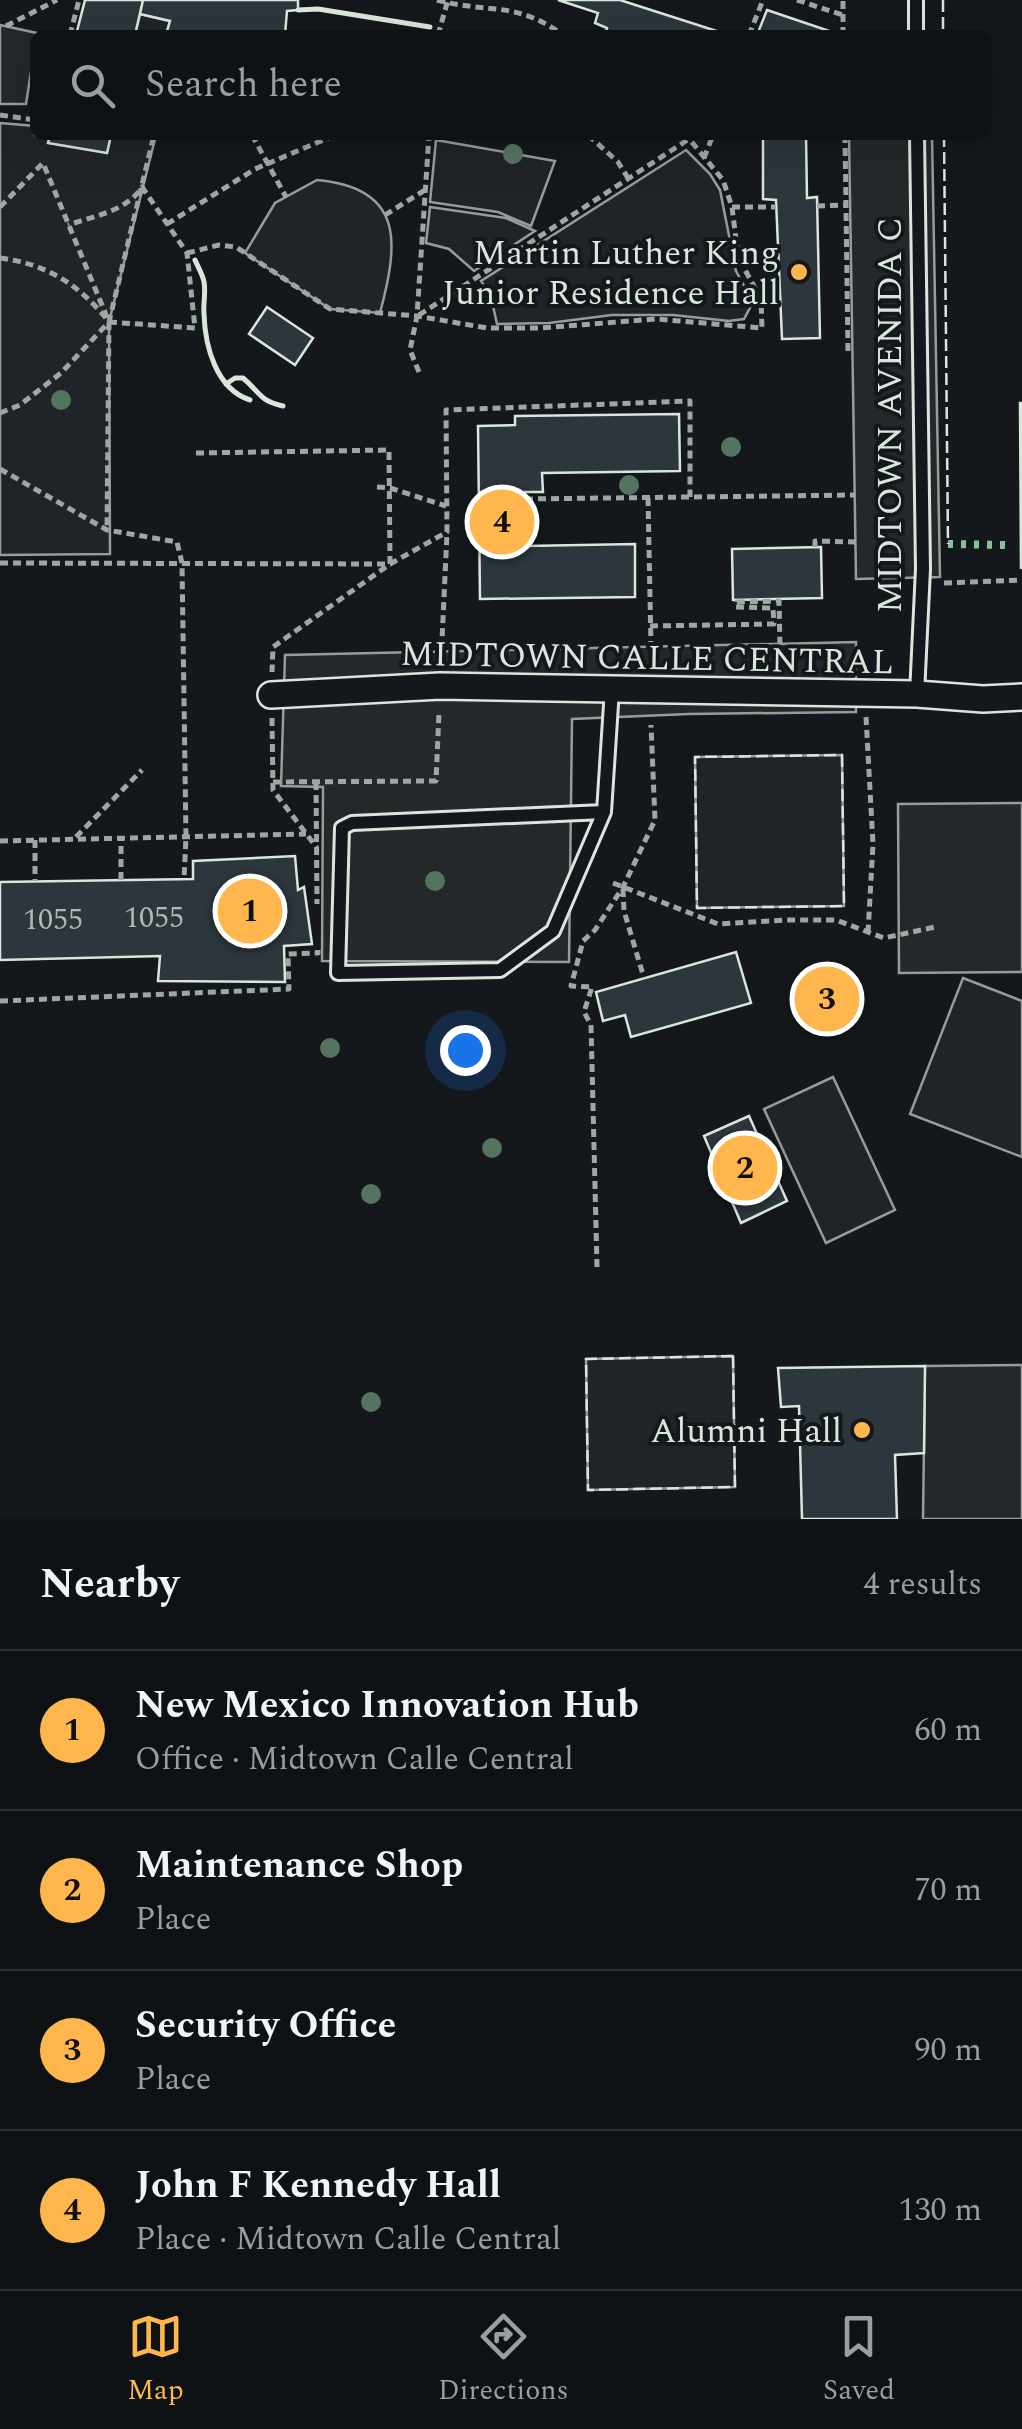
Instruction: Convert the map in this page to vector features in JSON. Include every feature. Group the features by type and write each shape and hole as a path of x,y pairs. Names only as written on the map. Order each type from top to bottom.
{"street":[{"name":"MIDTOWN CALLE CENTRAL","path":"272,695 440,686 917,694 983,700 1022,697"}],"lane":[{"path":"916,0 916,30"},
{"name":"MIDTOWN AVENIDA C","path":"917,694 923,569 918,140"},
{"path":"604,812 352,823 342,828 338,973 500,970 553,931 604,812 612,689"}],"path":[{"path":"6,26 57,0"},
{"path":"71,30 79,0"},
{"path":"437,0 516,9 546,21 557,30"},
{"path":"751,30 763,0"},
{"path":"797,0 842,15"},
{"path":"843,0 843,30"},
{"path":"439,30 448,1"},
{"path":"0,115 30,119"},
{"path":"107,530 109,322 153,140"},
{"path":"255,140 286,198"},
{"path":"167,224 241,177 323,140"},
{"path":"419,372 410,350 417,316 429,140"},
{"path":"594,140 618,162 628,178"},
{"path":"417,316 683,140"},
{"path":"187,253 218,245 236,247 330,309 417,316 486,328 656,319 762,328 760,298 744,268 723,180 689,140"},
{"path":"704,158 711,140"},
{"path":"844,140 848,351"},
{"path":"0,207 42,162 109,322"},
{"path":"0,258 30,262 69,283 96,305 109,322 196,328 187,253 142,186"},
{"path":"68,225 118,208 134,199 142,186"},
{"path":"385,215 426,189"},
{"path":"818,206 846,205"},
{"path":"732,206 776,207"},
{"path":"0,413 20,405 61,372 109,322"},
{"path":"317,848 273,790 272,647 390,564 447,532 446,410 690,401 690,497"},
{"path":"196,453 390,450 390,564"},
{"path":"0,469 107,530 177,542 182,563 184,879"},
{"path":"377,487 447,506"},
{"path":"525,499 855,495"},
{"path":"648,498 651,647"},
{"path":"815,547 815,541 856,542"},
{"path":"0,563 390,564"},
{"path":"944,583 1022,580"},
{"path":"650,626 774,624 774,608 736,607 736,602 779,601 780,646"},
{"path":"866,714 873,844 868,933"},
{"path":"597,1267 591,1025 584,1012 592,986 571,986 583,941 595,930 623,887 656,820 651,725"},
{"path":"74,840 142,770"},
{"path":"272,782 316,782 318,918"},
{"path":"0,841 306,834"},
{"path":"121,880 122,838"},
{"path":"35,840 35,881"},
{"path":"613,883 718,924 836,920 884,938 935,926"},
{"path":"623,887 624,911 644,978"},
{"path":"0,1001 289,990 288,954 318,953 318,936"}],"shaded area":[{"path":"140,14 170,21 167,30 136,30"},
{"path":"0,25 30,31 30,78 26,104 0,104"},
{"path":"0,123 30,126 30,140 107,152 110,140 155,140 109,322 110,554 0,555"},
{"path":"436,140 555,161 531,226 498,212 430,202"},
{"path":"849,140 932,140 940,577 856,579"},
{"path":"686,150 720,190 736,271 753,302 744,319 612,315 549,323 497,324 491,297 481,281"},
{"path":"317,180 346,185 367,195 381,208 389,224 390,265 380,313 330,309 245,253 275,203"},
{"path":"430,207 506,218 535,231 474,271 449,249 426,243"},
{"path":"856,642 856,712 572,719 569,962 322,961 323,787 281,786 285,655"},
{"path":"842,755 844,906 697,908 695,757"},
{"path":"1022,803 1022,972 899,973 898,804"},
{"path":"963,978 1022,1001 1022,1157 910,1114"},
{"path":"833,1077 895,1210 826,1243 764,1109"},
{"path":"733,1356 735,1487 588,1490 586,1359"},
{"path":"1022,1365 1022,1519 923,1519 925,1366"}],"building":[{"path":"85,0 143,0 136,30 77,30"},
{"path":"143,0 298,0 298,10 287,11 285,30 167,30 170,21 140,14"},
{"path":"558,0 620,0 713,30 606,30 595,23 598,13"},
{"path":"767,10 826,30 759,30"},
{"path":"49,140 110,140 107,153 48,143"},
{"name":"Martin Luther King Junior Residence Hall","path":"763,140 806,140 807,198 817,197 820,338 782,339 776,200 763,199"},
{"path":"267,307 313,338 295,365 249,334"},
{"path":"1020,403 1022,403 1021,569"},
{"path":"679,414 680,471 542,473 543,492 525,492 526,546 635,544 635,597 480,599 478,426 515,425 515,416"},
{"path":"821,547 822,598 733,600 732,549"},
{"path":"295,856 298,890 304,887 312,944 284,946 285,982 158,981 160,956 0,960 0,882 193,879 193,861"},
{"path":"736,952 751,1003 631,1037 625,1015 603,1021 596,992"},
{"path":"820,970 845,975 858,1006 836,1029 807,1024 797,993"},
{"path":"749,1116 787,1201 741,1223 704,1136"},
{"name":"Alumni Hall","path":"925,1366 924,1453 895,1455 897,1519 802,1519 799,1406 781,1407 778,1368"}],"hedge":[{"path":"948,544 1006,545"}],"fence":[{"path":"943,0 943,30"},
{"path":"944,140 948,544"},
{"path":"842,755 844,906 697,908 695,757 842,755"},
{"path":"733,1356 735,1487 588,1490 586,1359 733,1356"}],"wall":[{"path":"298,10 318,9 430,27"},
{"path":"195,260 204,282 205,326 215,365 229,386 250,400"},
{"path":"226,384 243,378 264,398 283,406"}],"place":[{"name":"Martin Luther King Junior Residence Hall","path":"799,272"},
{"name":"John F Kennedy Hall","path":"502,522"},
{"name":"New Mexico Innovation Hub","path":"250,911"},
{"name":"Security Office","path":"827,999"},
{"name":"Maintenance Shop","path":"745,1168"},
{"name":"Alumni Hall","path":"862,1430"}]}
